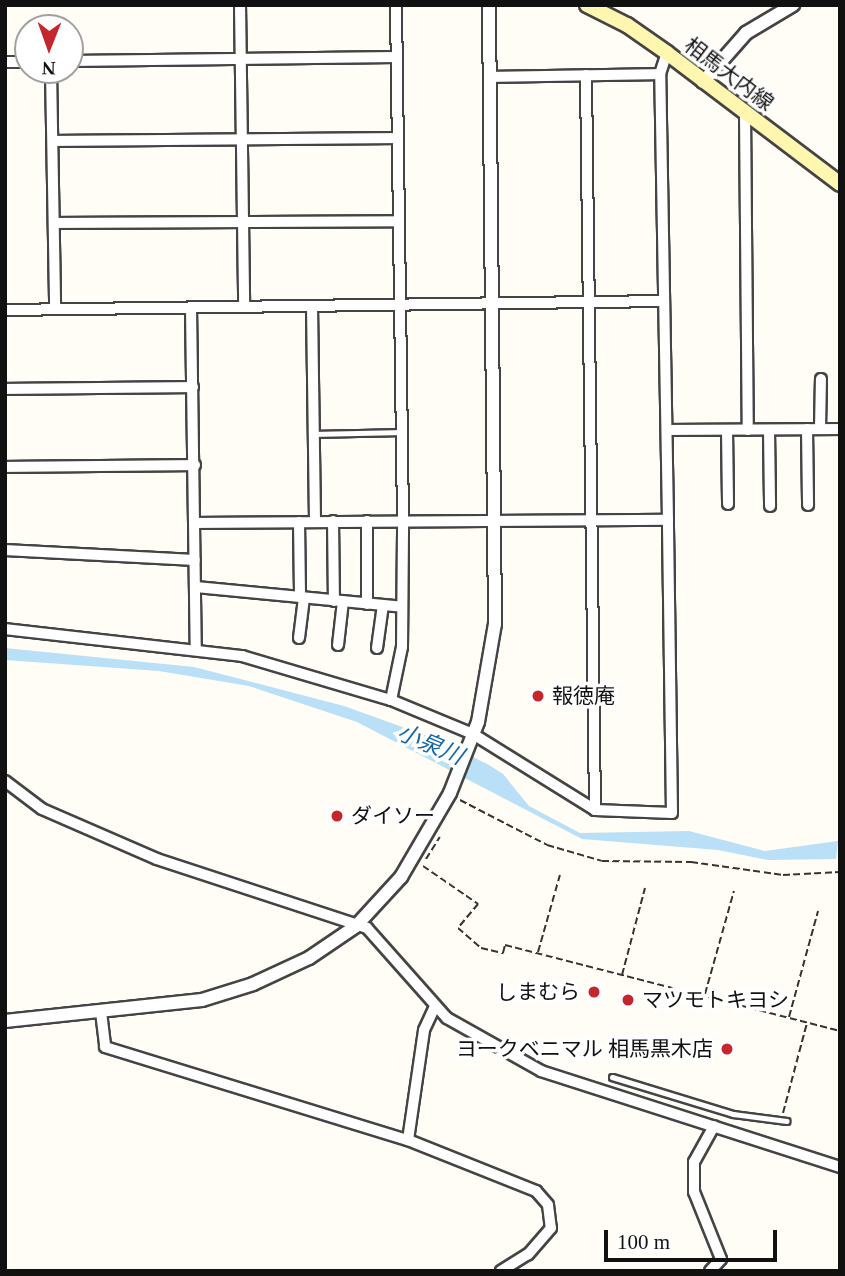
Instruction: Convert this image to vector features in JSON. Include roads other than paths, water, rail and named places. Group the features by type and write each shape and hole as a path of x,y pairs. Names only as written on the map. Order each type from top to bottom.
{"main road":[{"name":"相馬大内線","path":"595,7 667,53 840,184"}],"street":[{"path":"240,5 244,307"},
{"path":"391,700 402,647 403,520 396,5"},
{"path":"5,1021 202,1000 253,984 309,958 356,926 401,877 450,793 470,740 495,624 489,5"},
{"path":"704,82 746,33 791,6"},
{"path":"5,629 196,648 242,656 391,700 470,740 595,810 672,813 668,430 660,74 667,53"},
{"path":"84,61 396,57"},
{"path":"491,77 660,74"},
{"path":"586,75 595,810"},
{"path":"51,84 55,309"},
{"path":"745,112 748,430"},
{"path":"53,141 397,138"},
{"path":"54,223 398,221"},
{"path":"5,310 664,301"},
{"path":"312,306 315,521"},
{"path":"191,307 196,648"},
{"path":"820,429 821,379"},
{"path":"5,389 193,387"},
{"path":"807,429 807,505"},
{"path":"668,430 840,429"},
{"path":"727,430 728,504"},
{"path":"769,430 770,506"},
{"path":"5,467 195,465"},
{"path":"195,523 668,520"},
{"path":"333,521 339,601 338,645"},
{"path":"367,521 367,604"},
{"path":"299,522 302,598 299,638"},
{"path":"5,550 195,560"},
{"path":"195,587 402,607"},
{"path":"377,648 383,605"},
{"path":"5,780 42,809 157,859 356,926 381,939 435,1006 484,1042 541,1071 840,1167"},
{"path":"408,1140 424,1030 435,1006"},
{"path":"101,1012 104,1046 408,1140 536,1191 548,1205 551,1228 528,1254 501,1271"},
{"path":"710,1271 721,1259 694,1192 694,1162 713,1126"}],"lane":[{"path":"314,434 402,432"},
{"path":"612,1077 733,1114 784,1120"}],"water":[{"name":"小泉川","path":"5,648 194,667 344,706 444,742 489,765 503,774 529,806 580,833 689,831 765,851 838,841 836,859 768,860 718,850 582,839 357,722 249,686 159,671 5,660"}],"place":[{"name":"報徳庵","path":"538,696"},
{"name":"ダイソー","path":"337,816"},
{"name":"しまむら","path":"594,992"},
{"name":"マツモトキヨシ","path":"628,1000"},
{"name":"ヨークベニマル 相馬黒木店","path":"727,1049"}]}
